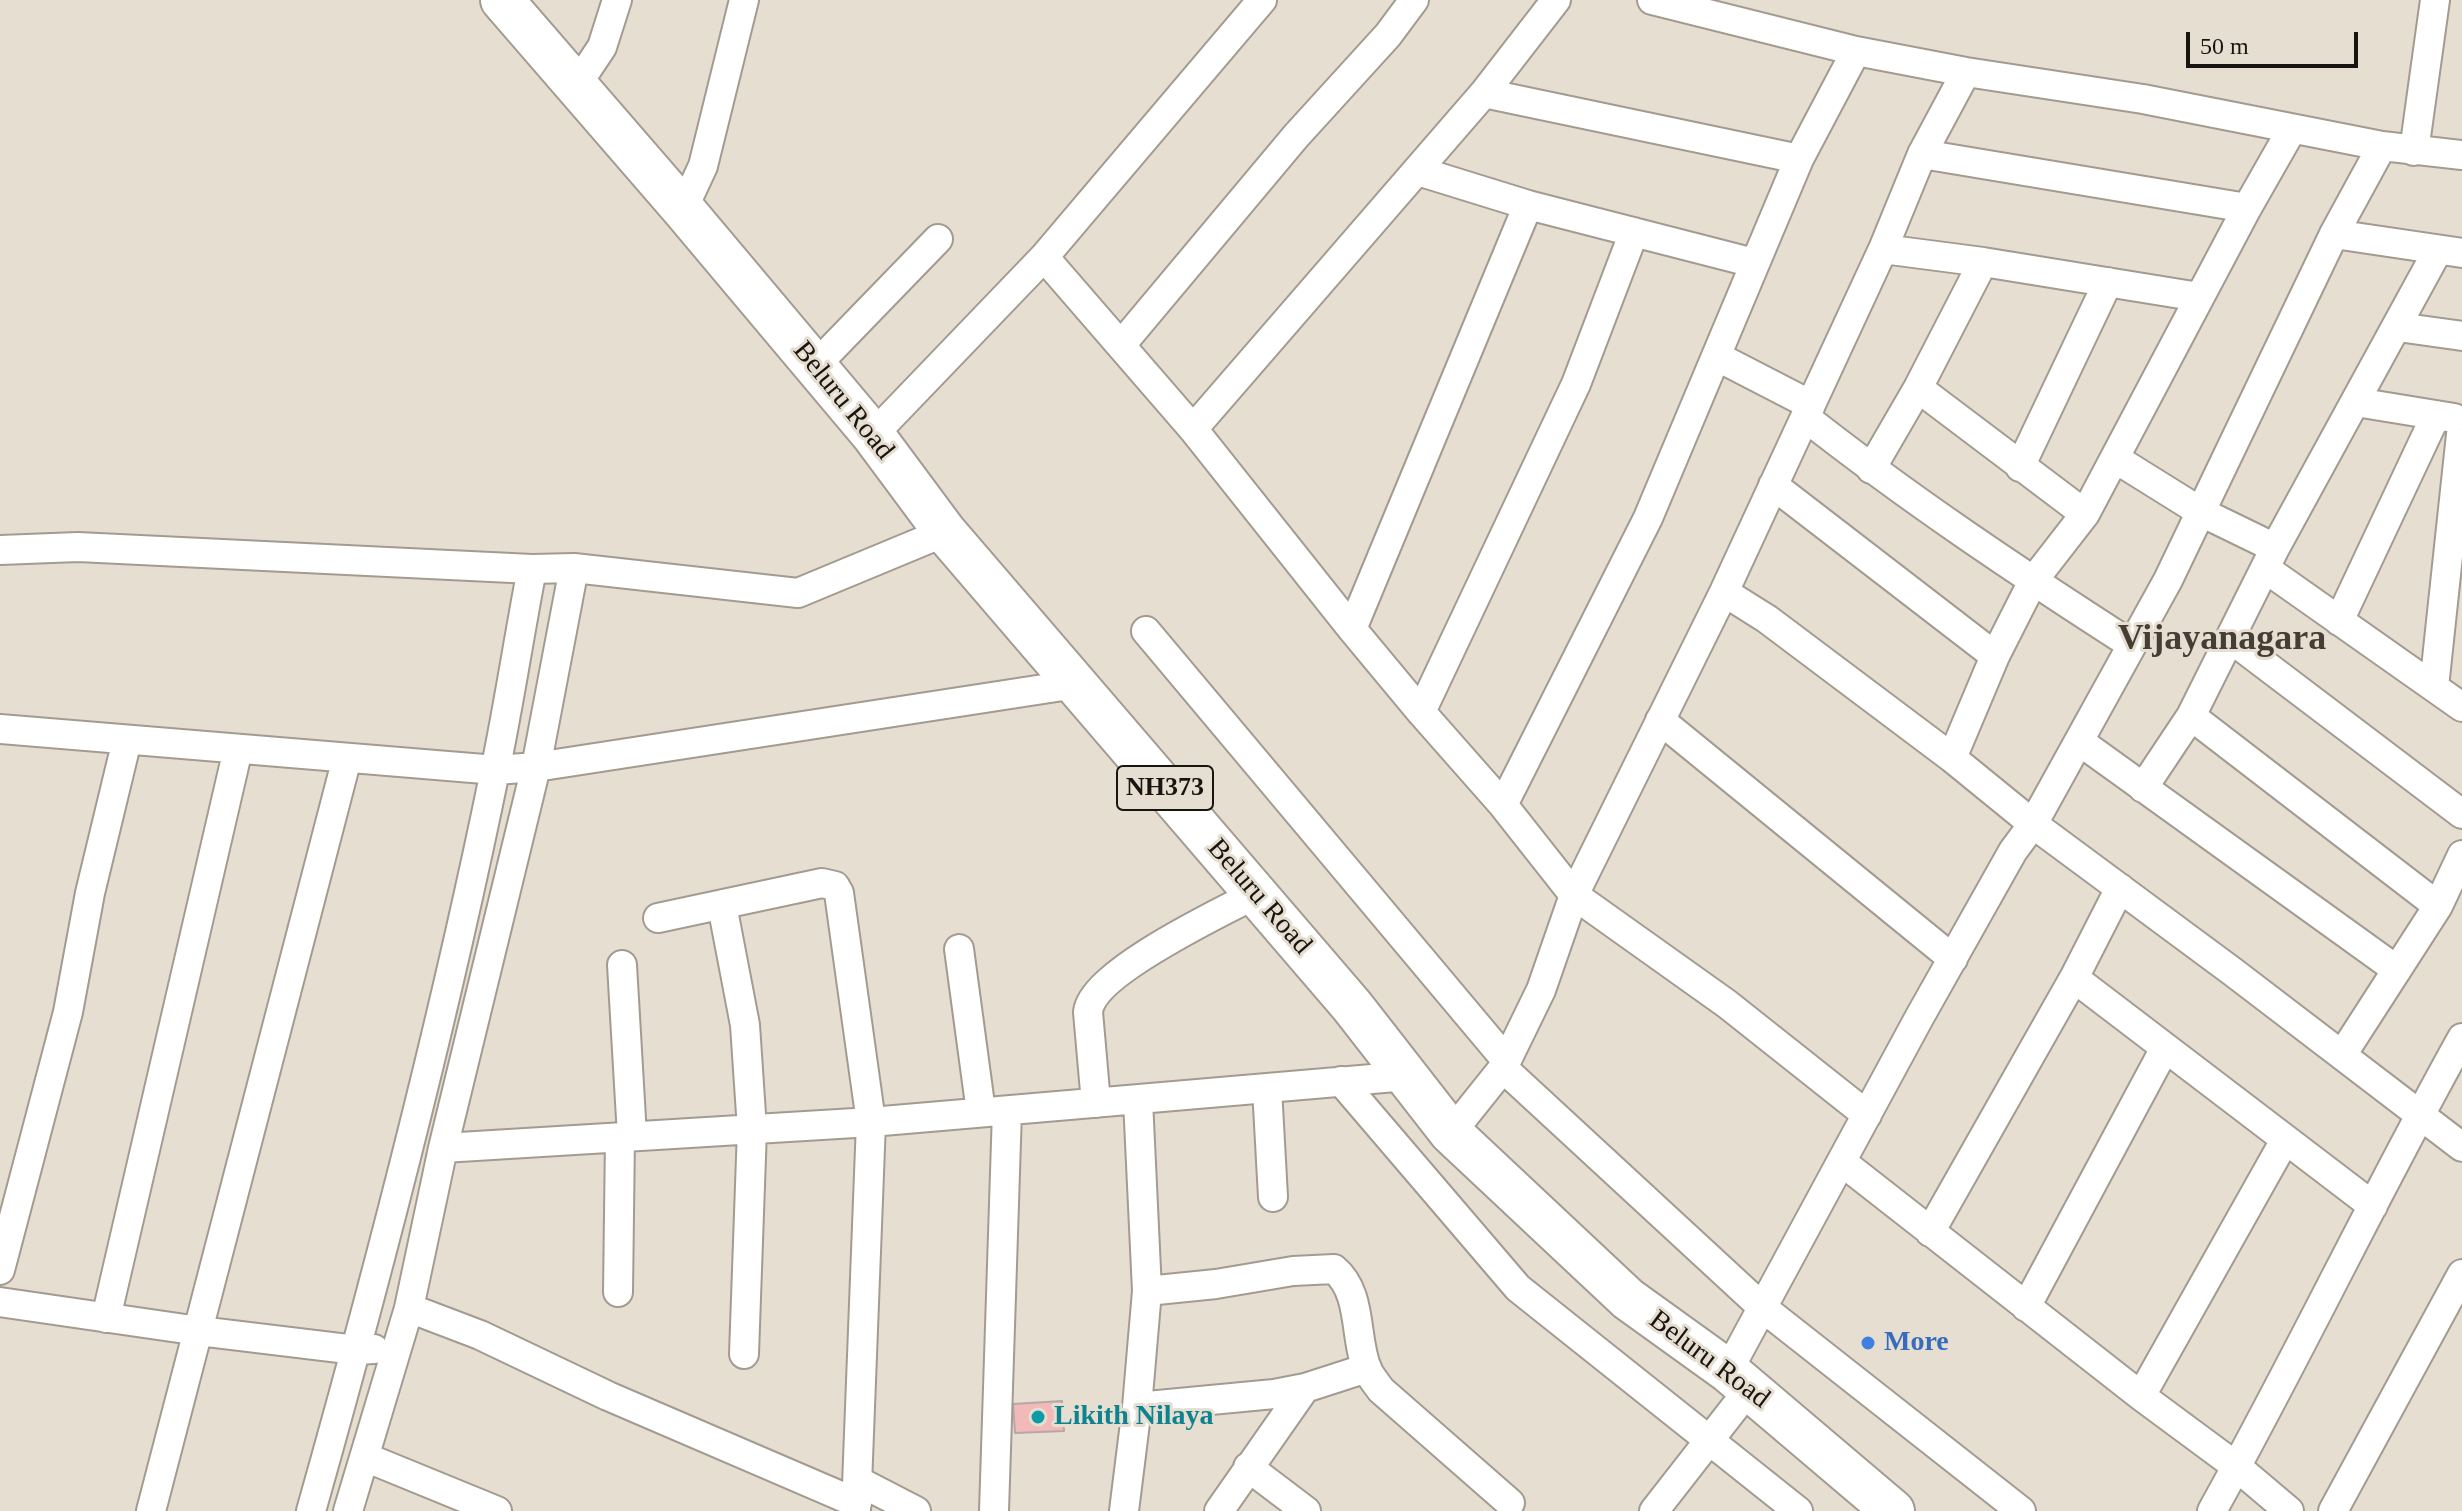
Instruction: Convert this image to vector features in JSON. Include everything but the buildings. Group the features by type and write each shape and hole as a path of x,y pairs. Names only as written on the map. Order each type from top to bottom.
{"highway":[{"name":"Beluru Road","path":"502,0 873,435 945,532 1352,1006 1451,1133 1628,1299 1739,1380 1893,1511"}],"street":[{"path":"576,86 602,47 617,0"},
{"path":"683,209 703,166 744,0"},
{"path":"873,435 1044,257 1262,0"},
{"path":"1121,345 1296,136 1388,35 1414,0"},
{"path":"1193,429 1418,171 1556,0"},
{"path":"1652,0 1694,5 1856,51 1966,72 2143,99 2382,146 2462,155"},
{"path":"2414,151 2435,0"},
{"path":"1503,805 1648,518 1799,159 1856,51"},
{"path":"1451,1133 1505,1064 1541,990 1574,895 1724,592 1883,249 1922,154 1966,72"},
{"path":"1484,93 1799,159"},
{"path":"1952,758 1995,656 2033,581 2085,514 2292,129"},
{"path":"1654,1511 1708,1442 1739,1380 1763,1308 2013,851 2033,824 2168,580 2334,234 2382,146"},
{"path":"1922,154 2247,208"},
{"path":"1418,171 1528,205 1754,263"},
{"path":"1352,629 1528,205"},
{"path":"1421,712 1576,384 1634,232"},
{"path":"2143,788 2191,716 2270,558 2398,327 2450,252 2334,234"},
{"path":"815,366 938,239"},
{"path":"1883,249 2199,297"},
{"path":"1044,257 1193,429 1352,629 1503,805 1574,895 1727,1004 1867,1115"},
{"path":"1871,469 1918,388 1983,262"},
{"path":"2020,467 2108,282"},
{"path":"2398,327 2462,336"},
{"path":"1716,356 1808,411 1871,469 2132,645"},
{"path":"1918,388 2085,514"},
{"path":"2356,402 2453,420"},
{"path":"2339,621 2453,420"},
{"path":"2434,687 2453,420"},
{"path":"2116,459 2270,558 2339,621 2462,707"},
{"path":"1773,485 1995,656"},
{"path":"0,550 78,547 532,569 574,568 798,593 945,532"},
{"path":"348,1511 394,1349 409,1308 443,1148 536,767 574,568"},
{"path":"311,1511 356,1350 451,970 496,770 532,569"},
{"path":"1724,592 1767,619 1952,758 2033,824 2462,1147"},
{"path":"1146,631 1505,1064 1763,1308 2021,1511"},
{"path":"2231,639 2462,814"},
{"path":"0,729 496,770 536,767 1076,684"},
{"path":"2191,716 2438,906"},
{"path":"1660,720 1953,959"},
{"path":"0,1270 68,1012 90,893 127,740"},
{"path":"2079,741 2397,970"},
{"path":"106,1318 238,749"},
{"path":"151,1511 347,758"},
{"path":"2342,1055 2438,906 2462,855"},
{"path":"658,918 822,883 835,886 839,893 871,1122 857,1498"},
{"path":"1930,1232 2074,978 2120,888"},
{"path":"1096,1103 1088,1012 1096,993 1140,957 1256,894"},
{"path":"722,905 745,1025 752,1129 744,1354"},
{"path":"959,949 994,1112 994,1511"},
{"path":"618,1292 626,1137 622,965"},
{"path":"2074,978 2373,1206"},
{"path":"2212,1511 2419,1114 2462,1038"},
{"path":"2026,1307 2165,1048"},
{"path":"443,1148 871,1122 1407,1076"},
{"path":"1341,1081 1518,1288 1798,1511"},
{"path":"1267,1088 1273,1197"},
{"path":"1124,1511 1147,1291 1138,1100"},
{"path":"2141,1396 2285,1140"},
{"path":"1842,1162 2141,1396 2237,1467 2289,1511"},
{"path":"1147,1291 1216,1284 1293,1271 1334,1269 1341,1275 1355,1306 1367,1368 1381,1390 1511,1508"},
{"path":"2333,1511 2462,1274"},
{"path":"0,1302 356,1350 394,1349"},
{"path":"409,1308 480,1335 608,1396 857,1498 916,1511"},
{"path":"1137,1407 1274,1394 1305,1388 1367,1368"},
{"path":"1219,1511 1305,1388"},
{"path":"365,1457 497,1511"},
{"path":"1248,1467 1306,1511"}],"place":[{"name":"More","path":"1868,1343"},
{"name":"Likith Nilaya","path":"1038,1417"}],"district":[{"name":"Vijayanagara","path":"2222,640"}]}
